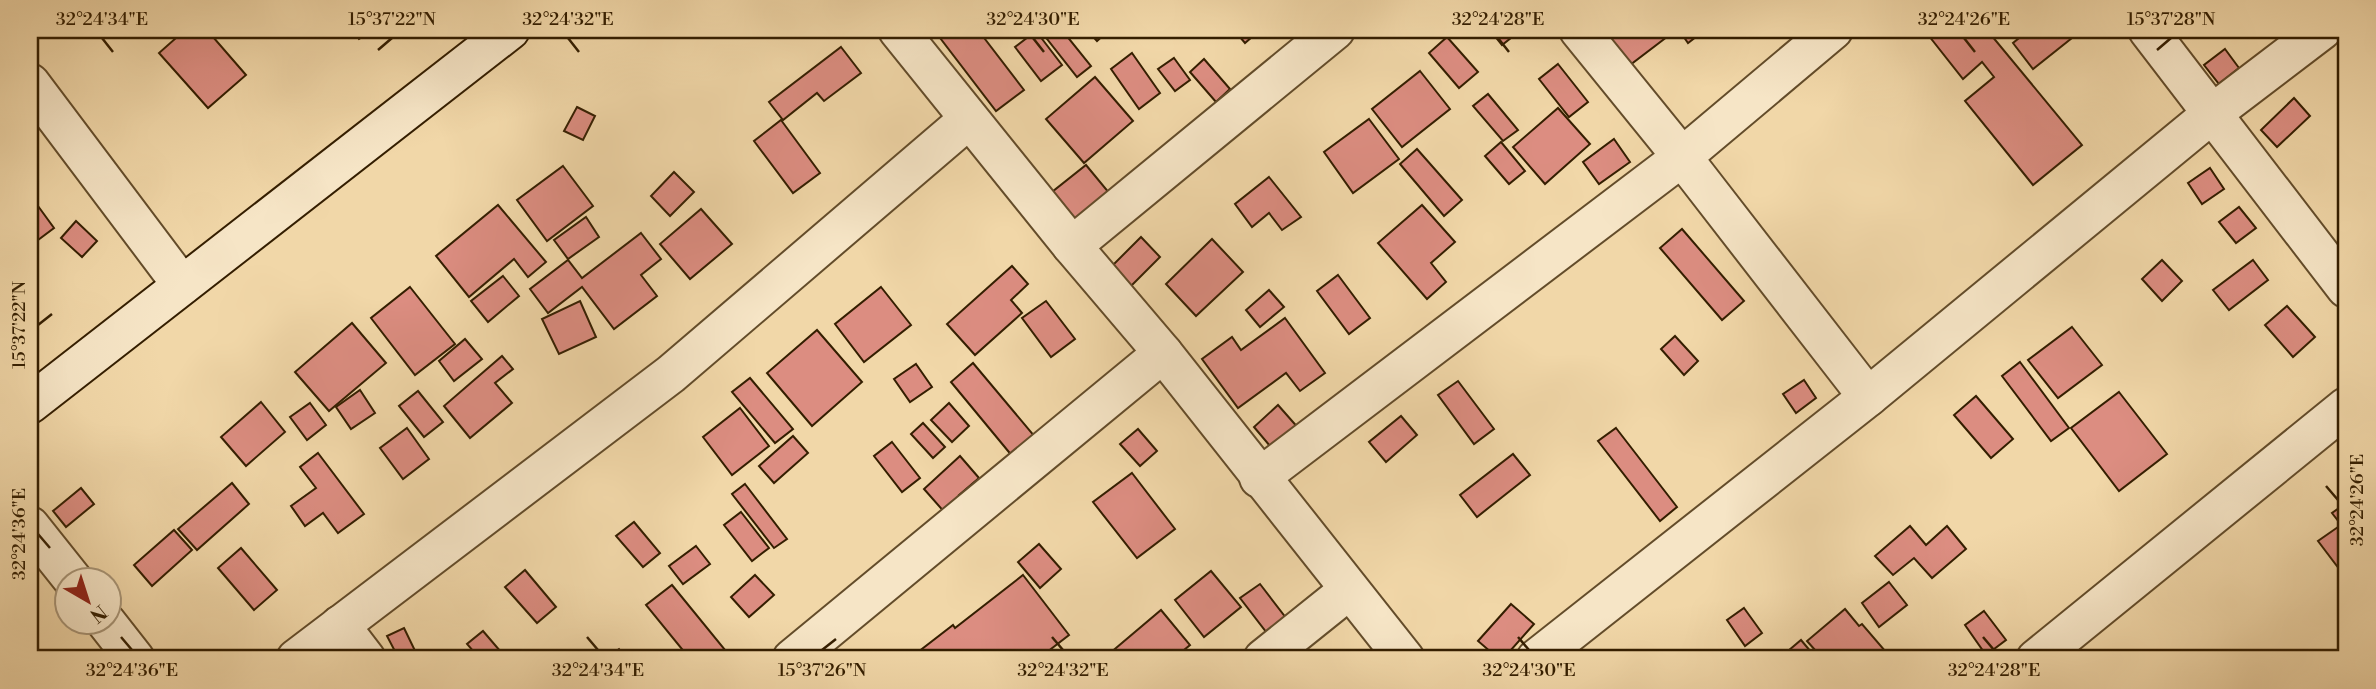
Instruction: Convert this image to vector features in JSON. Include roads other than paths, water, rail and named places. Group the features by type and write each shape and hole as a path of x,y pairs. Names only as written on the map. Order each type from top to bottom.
{"street":[{"path":"30,404 510,30"},
{"path":"898,30 1072,246 1163,353 1259,478 1405,659"},
{"path":"1072,246 1335,30"},
{"path":"1579,30 1682,157 1868,397"},
{"path":"1259,478 1682,157 1833,30"},
{"path":"2148,30 2346,288"},
{"path":"1536,659 1868,397 2213,113 2322,30"},
{"path":"30,83 182,285"},
{"path":"296,659 671,374 970,119"},
{"path":"792,659 1163,353"},
{"path":"2036,659 2346,407"},
{"path":"30,526 62,566"},
{"path":"1263,659 1349,590"},
{"path":"340,625 366,659"},
{"path":"117,636 135,659"}]}
